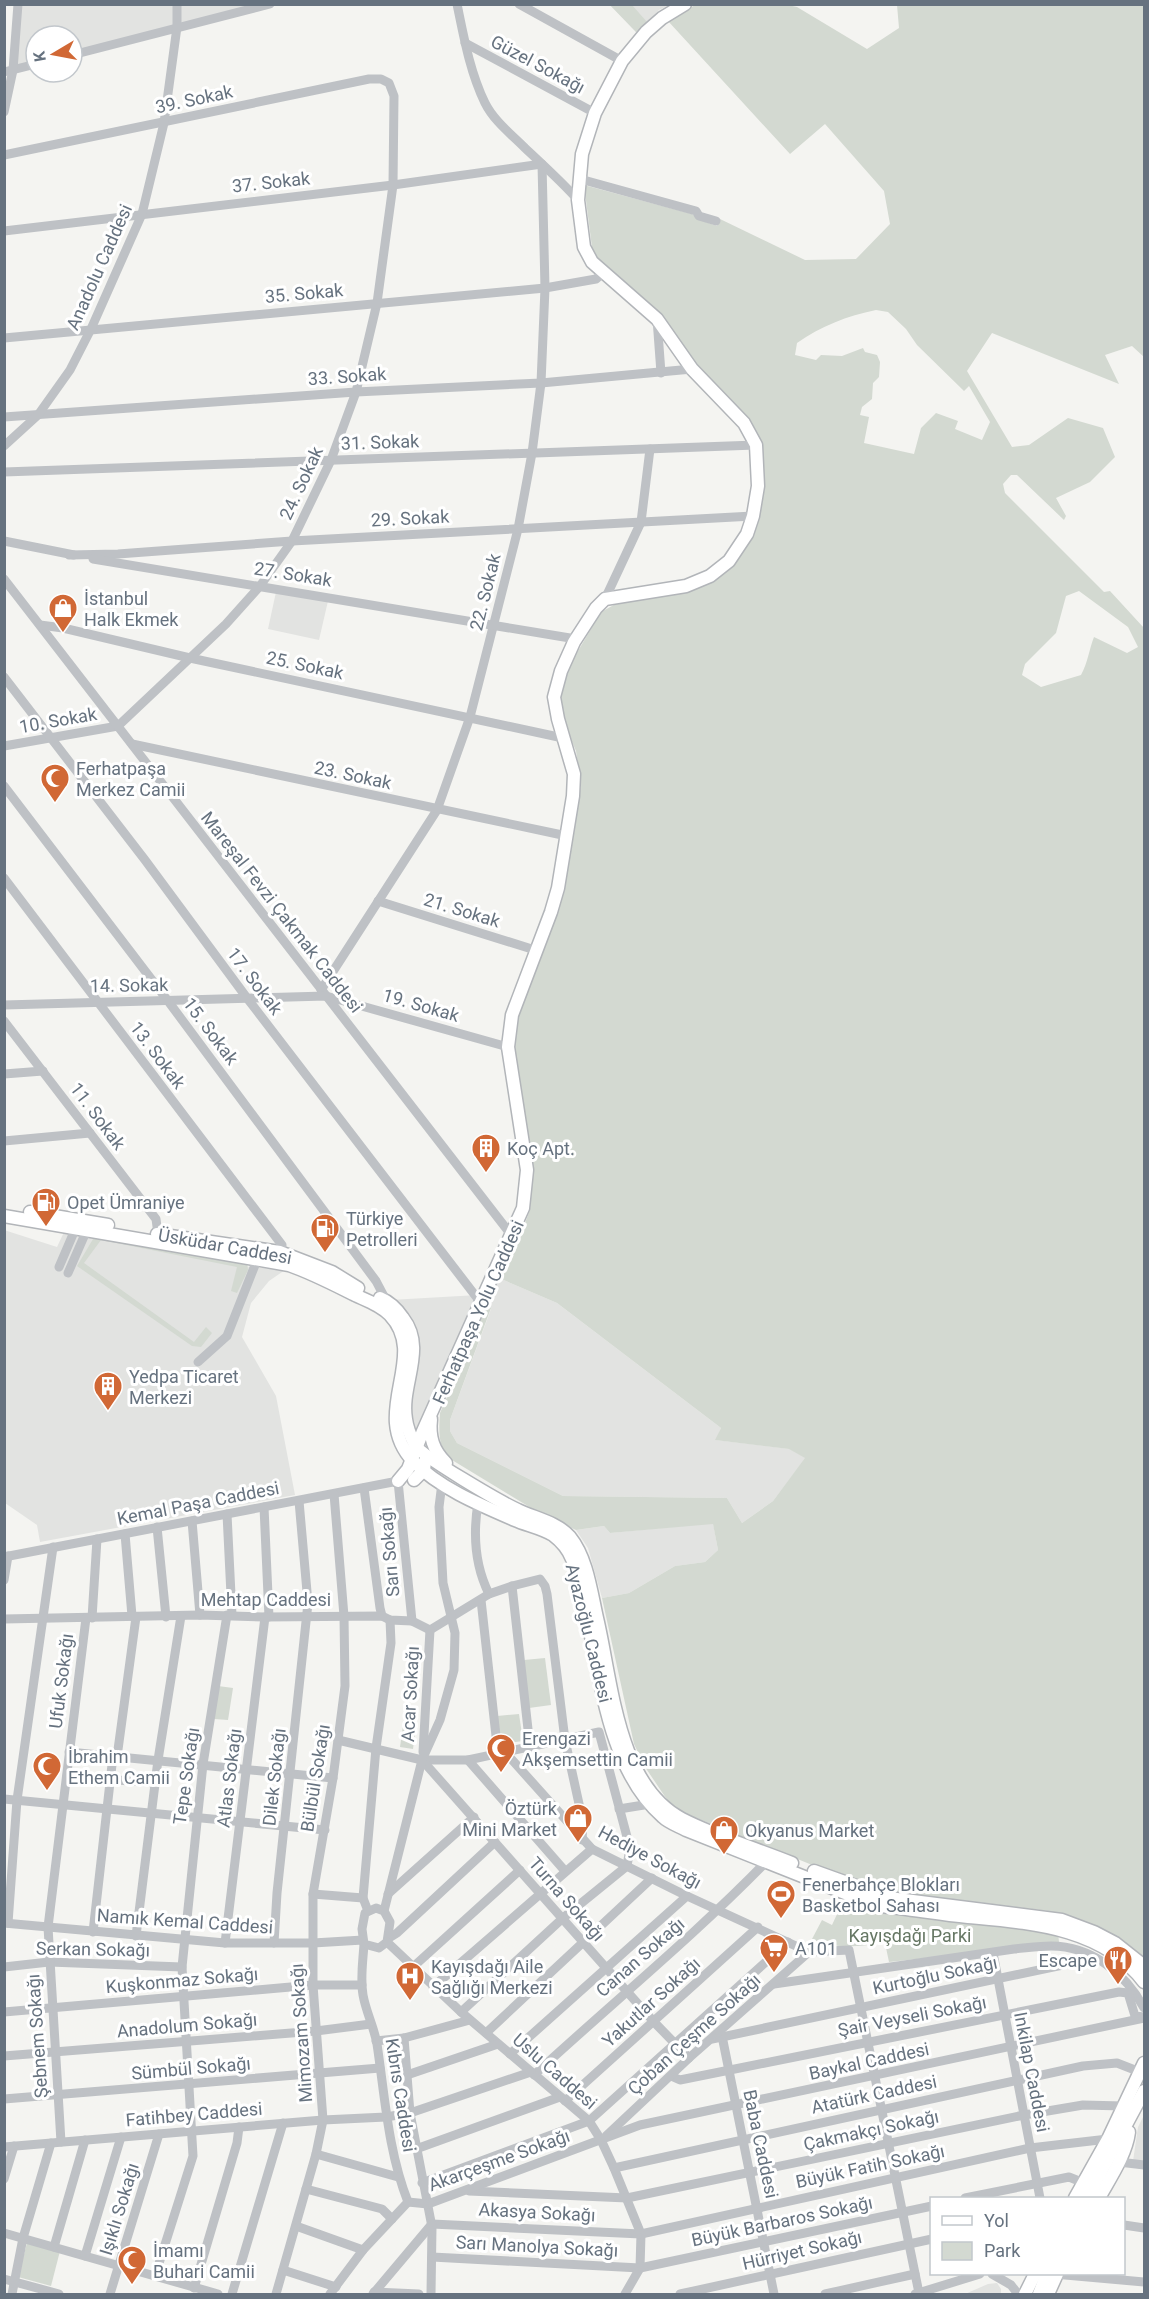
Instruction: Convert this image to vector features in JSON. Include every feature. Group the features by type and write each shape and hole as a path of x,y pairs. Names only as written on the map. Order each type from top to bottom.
{"main road":[{"path":"605,599 686,586 710,576 729,561 747,534 753,516 758,486 756,445 744,423 692,369 657,319 603,273 592,262 584,247 578,200 582,154 595,113 622,61 646,32 662,18 685,4"},
{"name":"Ferhatpaşa Yolu Caddesi","path":"418,1454 421,1433 524,1208 527,1170 508,1047 512,1015 551,912 573,796 574,774 554,697 561,671 576,639 596,608 605,599"},
{"name":"Üsküdar Caddesi","path":"4,1208 83,1225 278,1257 332,1272 360,1289 386,1300 406,1321 414,1348 406,1402 406,1418 421,1433"},
{"name":"Üsküdar Caddesi","path":"4,1216 158,1234 211,1246 257,1260 278,1257 289,1265 381,1306 392,1317 404,1340 406,1353 398,1390 396,1419 404,1446 418,1454"},
{"path":"421,1433 457,1474"},
{"path":"414,1479 424,1470 418,1454"},
{"path":"398,1481 418,1454"},
{"name":"Ayazoğlu Caddesi","path":"418,1454 516,1509 556,1526 570,1537 588,1580 626,1747 658,1802 672,1813 699,1826 880,1896 1062,1920 1104,1938 1144,1966"},
{"name":"Ayazoğlu Caddesi","path":"424,1470 440,1482 478,1503 550,1533 565,1546 573,1560 614,1739 640,1793 665,1819 686,1830 881,1906 1056,1928 1095,1942 1123,1962 1144,1982"},
{"path":"398,1481 414,1479 440,1482"},
{"path":"1076,2197 1108,2139 1142,2067"},
{"path":"1088,2197 1144,2091"},
{"path":"1100,2197 1128,2141 1130,2121"},
{"path":"1025,2295 1035,2275"},
{"path":"1039,2295 1053,2275"},
{"path":"1048,2295 1054,2275"}],"street":[{"path":"4,112 18,4"},
{"name":"Anadolu Caddesi","path":"4,446 39,415 70,370 91,329 142,213 164,123 177,27 177,4"},
{"path":"84,52 270,4"},
{"path":"457,4 474,76 486,104 502,127 578,200"},
{"path":"519,4 622,61"},
{"name":"Güzel Sokağı","path":"465,44 595,113"},
{"path":"9,71 24,67"},
{"name":"39. Sokak","path":"4,155 369,79 381,79 389,83"},
{"name":"24. Sokak","path":"118,726 226,624 260,586 292,541 331,460 356,392 376,303 393,185 394,96 389,83"},
{"name":"37. Sokak","path":"4,231 393,185 542,164"},
{"name":"22. Sokak","path":"324,993 378,901 437,810 470,717 518,529 532,453 541,383 545,288 542,164"},
{"path":"580,178 696,211 699,216 716,221"},
{"name":"35. Sokak","path":"4,338 545,288 596,279 603,273"},
{"path":"657,319 661,373"},
{"name":"33. Sokak","path":"4,417 356,392 541,383 692,369"},
{"name":"31. Sokak","path":"4,472 756,445"},
{"path":"605,599 641,522 650,449"},
{"name":"29. Sokak","path":"69,555 753,516"},
{"name":"27. Sokak","path":"4,541 69,555 576,639"},
{"name":"Mareşal Fevzi Çakmak Caddesi","path":"4,579 512,1236"},
{"name":"25. Sokak","path":"40,625 63,628 190,658 563,738"},
{"name":"17. Sokak","path":"4,677 481,1303"},
{"name":"10. Sokak","path":"4,746 118,726"},
{"name":"23. Sokak","path":"132,744 567,836"},
{"name":"15. Sokak","path":"4,786 168,1001 376,1281 386,1300"},
{"name":"13. Sokak","path":"4,878 282,1245 278,1257"},
{"name":"21. Sokak","path":"378,901 536,950"},
{"name":"14. Sokak","path":"4,1005 168,1001 324,993"},
{"name":"19. Sokak","path":"324,993 508,1047"},
{"name":"11. Sokak","path":"4,1021 156,1219 158,1234"},
{"path":"4,1074 43,1071"},
{"path":"4,1141 90,1134"},
{"path":"59,1267 83,1225"},
{"path":"68,1273 83,1225"},
{"path":"198,1362 227,1336 257,1260"},
{"name":"Kemal Paşa Caddesi","path":"6,1556 398,1481"},
{"name":"Sarı Sokağı","path":"398,1481 401,1490 412,1621"},
{"path":"384,1911 422,1760 440,1720 454,1670 453,1617 443,1583 440,1482"},
{"path":"364,1488 380,1608 386,1618 391,1643 376,1748 363,1898 368,1911"},
{"name":"Bülbül Sokağı","path":"313,1943 313,1893 333,1778 345,1686 344,1616 334,1494"},
{"name":"Dilek Sokağı","path":"274,1943 308,1603 299,1501"},
{"path":"478,1503 475,1541 485,1597 501,1753"},
{"name":"Atlas Sokağı","path":"225,1944 267,1617 264,1507"},
{"name":"Tepe Sokağı","path":"155,2276 193,2156 182,1966 203,1764 230,1615 227,1514"},
{"path":"192,1521 200,1615"},
{"path":"157,1527 166,1617"},
{"path":"93,1932 106,1810 134,1616 125,1534"},
{"name":"Ufuk Sokağı","path":"48,1927 69,1752 89,1618 97,1539"},
{"path":"6,1923 17,1800 53,1547"},
{"path":"4,1580 6,1556"},
{"path":"430,1630 485,1597 512,1586 540,1579 545,1586 565,1740 583,1822 582,1840"},
{"path":"512,1586 531,1747"},
{"name":"Mehtap Caddesi","path":"4,1619 200,1615 344,1616 412,1621 430,1630"},
{"path":"136,1936 158,1760 181,1616"},
{"name":"Acar Sokağı","path":"422,1760 430,1630"},
{"path":"338,1740 422,1760 468,1760 599,1732 630,1848 627,1866 563,1918 461,2012"},
{"path":"69,1752 333,1778"},
{"name":"Hediye Sokağı","path":"501,1753 592,1849 687,1896 811,1952"},
{"name":"Turna Sokağı","path":"422,1760 654,2022 676,2042 689,2058"},
{"path":"468,1760 565,1871"},
{"path":"67,1776 155,1783"},
{"path":"4,1799 324,1830"},
{"path":"619,1809 650,1804"},
{"path":"388,1894 474,1817"},
{"path":"362,1981 369,1958 495,1842"},
{"path":"433,1987 592,1849"},
{"name":"Canan Sokağı","path":"533,2073 718,1910 766,1862"},
{"path":"412,1967 520,1870"},
{"path":"486,2033 652,1878"},
{"path":"313,1893 363,1898"},
{"path":"510,2054 687,1896"},
{"path":"379,1948 364,1942 363,1917 368,1911 376,1908 384,1911 390,1922 388,1940"},
{"name":"Namık Kemal Caddesi","path":"6,1923 225,1944 364,1942"},
{"name":"Şebnem Sokağı","path":"48,1927 58,2095 56,2142"},
{"name":"Yakutlar Sokağı","path":"563,2099 654,2022 758,1928"},
{"name":"Uslu Caddesi","path":"388,1940 433,1987 589,2121 614,2168 641,2234 640,2268 625,2295"},
{"name":"Kıbrıs Caddesi","path":"364,1942 362,1981 376,2041 386,2117 398,2176 408,2202"},
{"path":"422,2183 589,2121 788,1942"},
{"name":"Mimozam Sokağı","path":"276,2295 316,2154 323,2120 313,1985 313,1943"},
{"path":"774,1984 853,1971 1054,1946 1083,1952 1096,1958 1124,1978 1135,1990 1144,2008"},
{"path":"811,1952 849,1950 915,2274 917,2294 977,2275"},
{"name":"Çoban Çeşme Sokağı","path":"601,2140 689,2058 811,1952"},
{"name":"Inkilap Caddesi","path":"993,1953 1040,2197"},
{"name":"Kurtoğlu Sokağı","path":"712,2039 1096,1958"},
{"name":"Serkan Sokağı","path":"4,1967 49,1962 182,1966"},
{"name":"Kuşkonmaz Sokağı","path":"4,2012 362,1981"},
{"name":"Şair Veyseli Sokağı","path":"671,2076 680,2080 1119,1992 1128,1993 1135,2016 1144,2018"},
{"name":"Baykal Caddesi","path":"601,2140 640,2126 1144,2018"},
{"path":"376,2041 404,2038 470,2019"},
{"name":"Anadolum Sokağı","path":"4,2056 316,2031 371,2024"},
{"name":"Baba Caddesi","path":"722,2036 774,2295"},
{"path":"404,2038 410,2113 432,2225 430,2295"},
{"path":"407,2076 498,2044"},
{"name":"Atatürk Caddesi","path":"614,2168 1083,2066 1117,2063 1142,2067"},
{"name":"Sümbül Sokağı","path":"4,2099 380,2068"},
{"name":"Fatihbey Caddesi","path":"9,2146 323,2120 386,2117 410,2113 533,2073"},
{"path":"416,2148 563,2099"},
{"name":"Çakmakçı Sokağı","path":"465,2191 627,2198 1024,2115 1083,2105 1123,2106"},
{"path":"232,2295 284,2123"},
{"path":"194,2288 237,2143 239,2127"},
{"name":"Işıklı Sokağı","path":"110,2295 159,2134"},
{"path":"85,2256 122,2137"},
{"name":"Büyük Fatih Sokağı","path":"641,2234 1030,2148 1108,2139"},
{"path":"54,2247 85,2140"},
{"name":"Akarçeşme Sokağı","path":"408,2202 428,2204 601,2140"},
{"path":"12,2295 9,2280 56,2142"},
{"path":"4,2179 9,2146"},
{"path":"316,2154 398,2176"},
{"path":"1119,2162 1144,2165"},
{"path":"974,2197 1069,2177 1084,2183"},
{"path":"306,2189 381,2209 392,2219"},
{"path":"283,2270 333,2291 363,2250 408,2202"},
{"name":"Büyük Barbaros Sokağı","path":"640,2268 930,2206"},
{"path":"374,2294 432,2225"},
{"name":"Akasya Sokağı","path":"432,2225 641,2234"},
{"path":"1125,2225 1144,2228"},
{"path":"296,2226 363,2250"},
{"path":"4,2233 218,2295"},
{"name":"Hürriyet Sokağı","path":"680,2295 930,2239"},
{"name":"Sarı Manolya Sokağı","path":"432,2257 640,2268"},
{"path":"825,2295 915,2274"},
{"path":"994,2275 1011,2285 1018,2295"},
{"path":"1065,2275 1144,2282"},
{"path":"9,2280 59,2295"},
{"path":"374,2294 419,2295"}],"shaded area":[{"path":"16,5 277,5 84,50 84,24 24,24 24,65 10,68"},
{"path":"610,5 669,5 659,10 637,33"},
{"path":"276,592 328,601 319,640 268,629"},
{"name":"Yedpa Ticaret Merkezi","path":"4,1230 57,1247 65,1230 241,1266 285,1270 269,1281 251,1303 242,1337 276,1396 295,1495 40,1542 37,1525 5,1503"},
{"path":"499,1278 557,1303 721,1428 716,1440 790,1449 806,1458 773,1501 742,1523 727,1498 563,1496 457,1443 450,1431 450,1420 491,1309 487,1306"},
{"path":"478,1295 418,1431 414,1429 390,1300"},
{"path":"713,1523 718,1550 705,1562 675,1566 629,1593 602,1598 588,1548 576,1530 604,1526 610,1533"},
{"path":"1144,2115 1144,2162 1133,2161 1138,2127"},
{"path":"997,2283 1001,2294 965,2294 988,2284"}],"green space":[{"path":"610,5 632,5 647,22 637,33"},
{"path":"695,5 788,5 797,7 867,49 899,28 897,5 1144,5 1144,357 1132,346 1105,355 1119,384 992,333 967,371 1012,447 1029,445 1068,418 1103,428 1115,457 1090,482 1056,498 1066,516 1064,520 1017,475 1011,475 1003,484 1005,493 1104,592 1110,591 1144,628 1144,1959 1108,1932 1076,1919 1048,1911 885,1891 839,1876 682,1812 670,1804 645,1767 634,1744 602,1598 629,1593 675,1566 705,1562 718,1550 713,1524 610,1533 604,1526 576,1530 541,1514 452,1460 441,1445 440,1413 487,1306 491,1308 450,1420 450,1431 457,1443 563,1496 727,1498 742,1523 773,1501 805,1458 789,1449 715,1440 721,1428 557,1303 499,1278 511,1259 530,1210 531,1170 513,1045 519,1011 555,914 566,870 581,785 576,751 567,730 558,697 565,673 601,612 623,600 686,591 752,538 762,444 593,255 584,185 692,214 700,220 717,226 720,219 805,260 856,259 890,224 884,191 825,124 790,154 668,21","holes":["876,310 888,312 906,329 917,345 964,391 969,386 990,422 982,440 955,429 958,421 936,413 921,428 914,454 864,443 869,417 860,415 862,407 872,399 873,383 879,377 880,362 877,355 865,352 863,348 842,356 821,355 816,360 795,355 797,343 815,332 855,315","1079,591 1128,627 1138,647 1127,653 1094,637 1081,675 1041,687 1022,675 1025,664 1056,633 1066,596"]},
{"path":"96,1234 247,1261 248,1270 237,1293 231,1291 237,1267 101,1240 84,1263 194,1342 206,1327 212,1333 201,1347 192,1346 77,1266"},
{"path":"545,1658 551,1705 529,1708 524,1660"},
{"path":"218,1686 233,1688 228,1720 214,1719"},
{"path":"519,1714 523,1741 501,1744 497,1716"},
{"path":"403,1725 416,1726 413,1749 400,1747"},
{"name":"Kayışdağı Parki","path":"845,1897 1058,1933 1059,1942 889,1962 885,1943 839,1946 812,1939 822,1920 832,1925"},
{"path":"27,2243 60,2251 51,2286 18,2277"}],"place":[{"name":"İstanbul Halk Ekmek","path":"63,634"},
{"name":"Ferhatpaşa Merkez Camii","path":"55,804"},
{"name":"Koç Apt.","path":"486,1174"},
{"name":"Opet Ümraniye","path":"46,1228"},
{"name":"Türkiye Petrolleri","path":"325,1254"},
{"name":"Yedpa Ticaret Merkezi","path":"108,1412"},
{"name":"Erengazi Akşemsettin Camii","path":"501,1774"},
{"name":"İbrahim Ethem Camii","path":"47,1792"},
{"name":"Öztürk Mini Market","path":"578,1844"},
{"name":"Okyanus Market","path":"724,1856"},
{"name":"Fenerbahçe Blokları Basketbol Sahası","path":"781,1920"},
{"name":"A101","path":"774,1974"},
{"name":"Escape","path":"1118,1986"},
{"name":"Kayışdağı Aile Sağlığı Merkezi","path":"410,2002"},
{"name":"İmamı Buhari Camii","path":"132,2286"}]}
